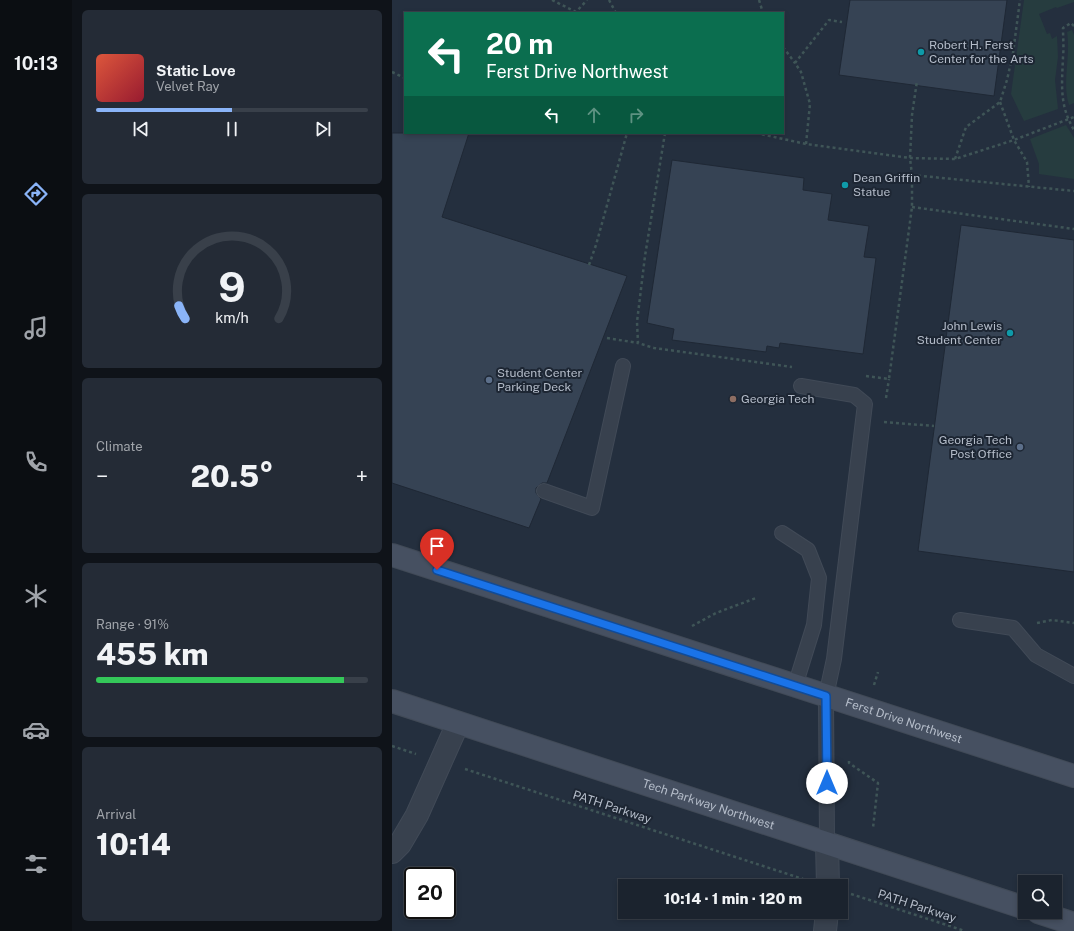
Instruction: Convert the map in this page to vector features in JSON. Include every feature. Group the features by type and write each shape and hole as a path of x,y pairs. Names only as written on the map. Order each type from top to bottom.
{"street":[{"name":"Ferst Drive Northwest","path":"392,555 1074,776"},
{"name":"Tech Parkway Northwest","path":"392,701 1018,906"},
{"path":"392,852 400,844 417,815 458,723"},
{"path":"827,843 828,879"},
{"path":"824,931 826,919"},
{"path":"1059,919 1074,924"}],"lane":[{"path":"544,491 592,508 624,366"},
{"path":"801,386 854,395 865,404 834,659 826,696 827,843"},
{"path":"782,533 808,550 819,578 814,625 795,686"},
{"path":"960,620 1013,628 1036,655 1074,676"}],"path":[{"path":"552,0 574,12"},
{"path":"577,12 587,0"},
{"path":"609,0 615,12"},
{"path":"759,0 763,12"},
{"path":"955,159 966,127 1000,102 1013,53 1020,0"},
{"path":"795,63 829,20 842,22"},
{"path":"1074,26 1071,23 1063,28 1062,90 1068,119 1074,130"},
{"path":"784,48 801,72 810,104 806,144"},
{"path":"392,72 404,78"},
{"path":"865,376 889,379 912,207 912,175 910,158 912,115 917,81"},
{"path":"1000,102 1014,140 1027,162 1029,187"},
{"path":"761,134 806,144 910,158 955,159 1014,140 1074,117"},
{"path":"589,265 596,245 626,134"},
{"path":"638,343 637,322 645,256 665,134"},
{"path":"912,175 1074,191"},
{"path":"912,207 1074,228"},
{"path":"607,338 638,343 654,348 794,367"},
{"path":"883,422 934,426"},
{"path":"661,642 716,613 756,598"},
{"path":"1013,628 1052,620 1074,623"},
{"name":"PATH Parkway","path":"392,746 803,879"},
{"path":"848,755 849,763 878,783 872,828"},
{"name":"PATH Parkway","path":"848,893 965,931"}],"green space":[{"path":"1024,0 1074,0 1074,2 1039,14 1047,34 1050,33 1052,39 1057,36 1058,57 1055,80 1058,109 1024,121 1011,94"},
{"path":"1072,30 1074,35 1074,103 1069,105 1066,87 1068,51 1067,32"},
{"path":"1066,125 1074,138 1074,179 1039,174 1039,164 1030,139"}],"building":[{"name":"Robert H. Ferst Center for the Arts","path":"850,0 1007,0 994,96 839,75"},
{"name":"Student Center Parking Deck","path":"392,133 469,134 442,217 627,276 547,483 542,483 536,488 536,493 541,499 529,528 392,483"},
{"path":"672,160 804,178 803,190 832,194 828,220 869,226 864,257 876,258 863,354 780,343 779,348 767,346 766,352 672,340 674,329 647,323"},
{"name":"John Lewis Student Center","path":"961,225 1074,240 1074,572 918,551"}],"place":[{"name":"Robert H. Ferst Center for the Arts","path":"921,52"},
{"name":"Dean Griffin Statue","path":"845,185"},
{"name":"John Lewis Student Center","path":"1010,333"},
{"name":"Student Center Parking Deck","path":"489,380"},
{"name":"Georgia Tech","path":"733,399"},
{"name":"Georgia Tech Post Office","path":"1020,447"}],"route":[{"path":"437,570 826,696 827,783"}]}
